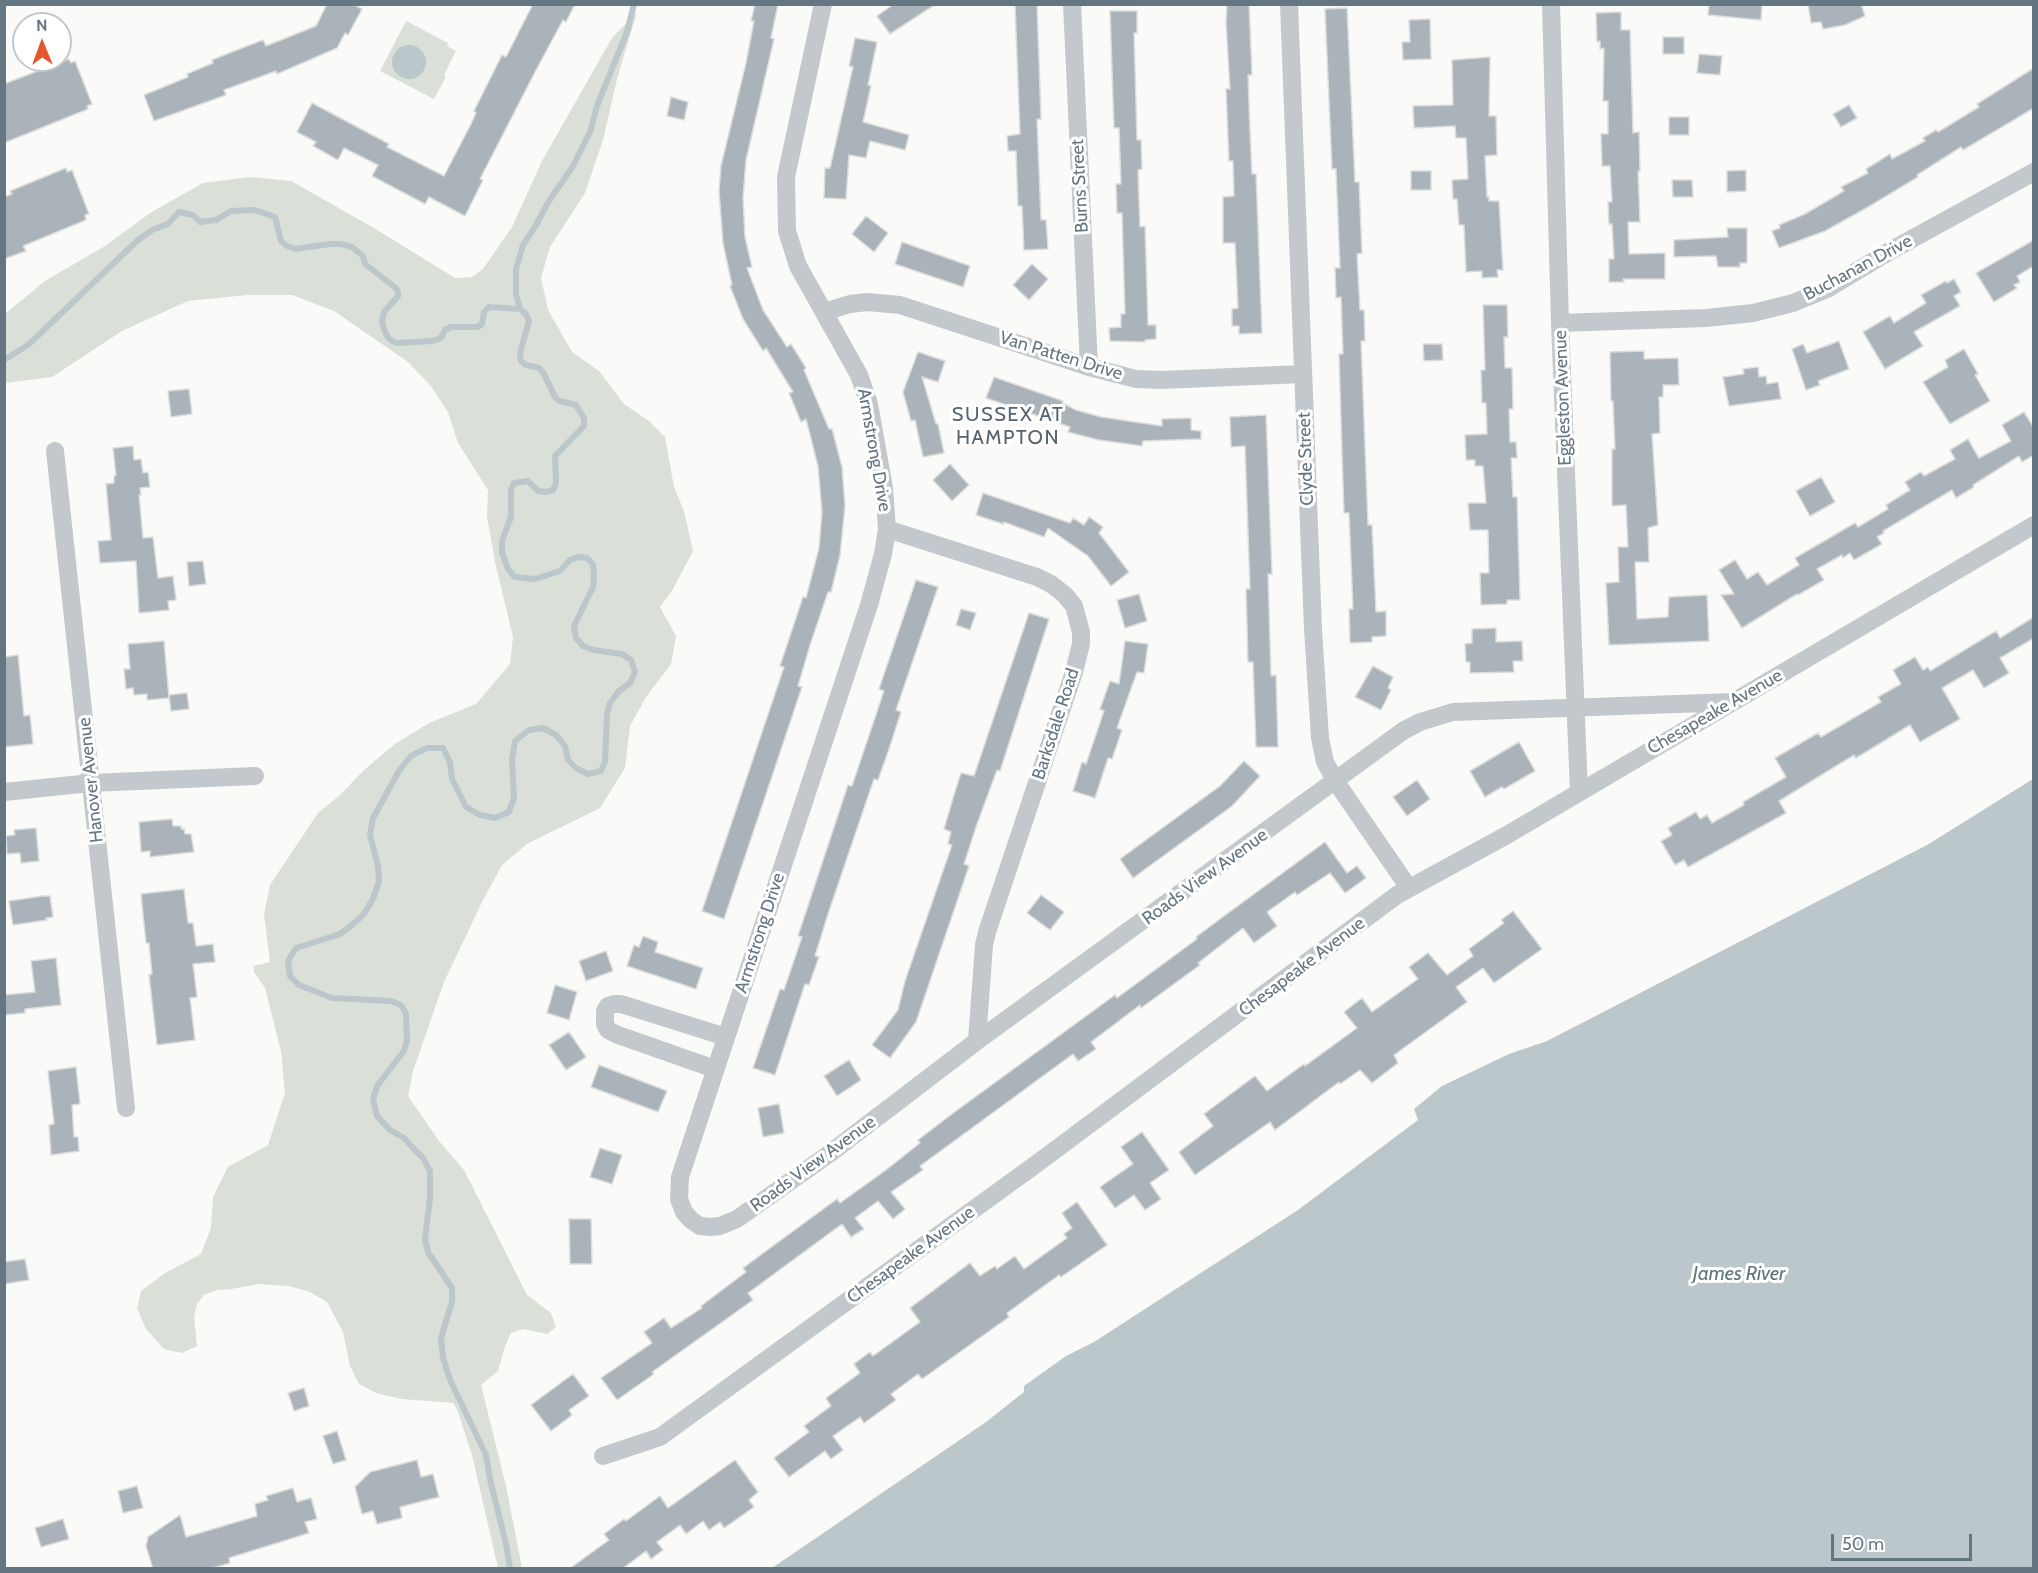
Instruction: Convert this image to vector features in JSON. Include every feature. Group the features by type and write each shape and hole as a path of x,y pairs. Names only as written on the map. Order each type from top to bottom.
{"street":[{"name":"Armstrong Drive","path":"737,1219 720,1226 700,1226 684,1212 679,1199 680,1177 869,605 883,554 887,529 884,488 869,404 859,375 798,266 787,231 786,177 823,4"},
{"name":"Burns Street","path":"1072,4 1089,367"},
{"name":"Clyde Street","path":"1289,4 1313,629 1320,738 1325,762 1336,782 1409,888"},
{"name":"Eggleston Avenue","path":"1551,4 1560,324 1579,792"},
{"name":"Buchanan Drive","path":"1560,324 1706,318 1753,313 1793,303 1827,289 1890,251 2034,172"},
{"name":"Van Patten Drive","path":"824,312 850,304 867,302 900,304 1089,367 1136,379 1303,374"},
{"name":"Hanover Avenue","path":"55,451 126,1108"},
{"name":"Chesapeake Avenue","path":"603,1456 660,1437 1030,1169 1409,888 1507,835 2034,525"},
{"name":"Barksdale Road","path":"887,529 1037,577 1051,584 1074,606 1081,632 1078,658 987,932 977,1041"},
{"name":"Roads View Avenue","path":"737,1219 829,1154 977,1041 1336,782 1403,731 1420,722 1453,712 1733,702"},
{"path":"4,792 91,783 255,777"},
{"path":"715,1069 608,1030 605,1024 605,1011 608,1006 621,1004 726,1037"}],"shaded area":[{"path":"637,12 617,79 603,140 585,193 550,247 541,278 548,310 572,352 599,371 624,404 649,421 665,437 674,487 684,511 693,551 672,591 660,607 676,636 671,664 646,697 630,726 625,768 600,808 527,844 502,865 444,982 413,1071 408,1096 439,1141 464,1170 527,1295 551,1313 556,1327 547,1334 523,1329 511,1333 498,1371 481,1385 506,1486 522,1568 498,1568 472,1455 457,1409 453,1403 402,1399 376,1393 359,1384 350,1366 343,1332 327,1302 310,1292 289,1286 259,1284 217,1290 204,1295 197,1304 194,1317 197,1346 182,1353 164,1349 146,1329 137,1308 141,1291 165,1273 201,1254 211,1228 213,1197 228,1167 268,1145 285,1093 281,1051 265,988 254,972 254,966 270,962 264,914 270,885 318,813 340,795 364,770 395,744 429,723 476,704 510,664 513,637 495,562 487,516 488,490 458,443 448,412 431,386 408,362 334,311 292,295 248,295 188,301 122,331 52,377 5,383 5,314 45,281 105,246 150,213 203,183 250,177 291,181 374,228 455,278 472,277 483,269 512,227 542,161 612,38"},
{"path":"406,21 448,43 447,46 456,51 434,99 380,71"}],"water":[{"path":"409,45 421,50 426,62 421,74 409,79 397,74 392,62 397,50"},
{"name":"James River","path":"2033,779 2033,1568 772,1568 986,1422 1024,1392 1024,1386 1066,1356 1094,1342 1298,1210 1418,1120 1414,1109 1442,1086 1509,1054 1547,1041 1927,845"}],"building":[{"path":"327,4 352,4 362,9 348,35 345,33 337,48 277,74 276,71 224,90 226,95 154,121 144,95 188,77 187,74 213,63 212,60 263,40 266,46 316,26"},
{"path":"533,4 575,4 566,22 563,20 535,72 480,179 483,180 465,216 429,197 425,204 372,176 378,165 344,148 338,160 313,146 316,142 297,132 312,103 389,144 387,147 444,176 470,126 476,113 474,111 502,55 506,57"},
{"path":"755,4 778,4 771,38 774,39 746,160 743,198 745,237 752,267 747,268 763,310 787,347 791,344 806,368 804,370 829,429 832,429 842,467 845,506 840,555 831,592 828,592 810,645 798,686 802,687 724,919 702,911 784,667 780,666 803,597 806,598 819,548 822,512 818,466 806,419 801,422 789,393 793,392 766,348 763,351 743,319 730,286 732,285 723,243 719,191 721,166 746,63"},
{"path":"894,4 936,4 890,34 877,16"},
{"path":"1015,4 1037,4 1041,119 1037,119 1041,220 1046,220 1048,249 1024,250 1022,206 1018,206 1016,151 1008,151 1007,136 1020,134"},
{"path":"1227,4 1249,4 1252,75 1248,75 1250,131 1252,174 1256,174 1262,333 1239,334 1239,326 1232,326 1232,309 1238,308 1235,243 1223,243 1223,197 1234,196 1233,161 1229,161 1226,89 1230,89"},
{"path":"1709,4 1762,4 1761,20 1708,15"},
{"path":"1808,4 1861,4 1865,16 1845,25 1823,29 1821,22 1811,23"},
{"path":"1347,8 1355,182 1359,182 1362,253 1357,254 1360,310 1364,310 1365,341 1361,341 1368,525 1372,525 1376,612 1386,611 1386,636 1372,637 1372,642 1350,643 1349,609 1353,609 1349,513 1344,513 1339,354 1343,354 1341,297 1336,298 1335,268 1340,268 1336,169 1332,169 1325,9"},
{"path":"1110,11 1137,11 1137,33 1134,33 1137,140 1141,140 1142,169 1138,170 1140,227 1145,226 1148,325 1156,325 1156,339 1145,340 1145,342 1110,341 1109,328 1121,327 1121,314 1125,314 1122,213 1117,213 1116,184 1121,184 1119,128 1114,128"},
{"path":"1621,12 1621,30 1630,30 1633,133 1639,132 1640,222 1628,222 1629,254 1665,253 1665,279 1623,279 1624,282 1609,282 1609,259 1614,259 1608,202 1612,202 1610,166 1602,166 1601,134 1608,134 1608,101 1603,101 1604,48 1600,49 1600,41 1597,42 1596,13"},
{"path":"1430,19 1431,59 1403,60 1402,42 1410,42 1409,20"},
{"path":"1663,37 1684,37 1684,54 1663,54"},
{"path":"855,38 877,42 863,122 909,135 905,150 870,141 866,158 849,155 846,199 824,198 825,168 830,168 853,67 849,66"},
{"path":"1699,54 1722,56 1720,75 1697,73"},
{"path":"1490,57 1489,116 1496,116 1497,155 1485,156 1487,197 1489,201 1499,201 1503,270 1497,270 1498,277 1482,278 1482,271 1466,272 1464,225 1459,225 1457,199 1453,199 1452,180 1468,179 1466,138 1456,138 1455,126 1414,128 1413,106 1453,105 1452,60"},
{"path":"75,61 92,104 87,106 88,109 4,143 4,84 35,72 72,72 72,62"},
{"path":"2034,68 2034,108 1963,150 1961,147 1917,175 1918,177 1825,231 1779,248 1772,231 1780,228 1779,225 1805,214 1844,191 1841,187 1868,173 1866,169 1890,154 1892,159 1925,141 1923,138 1936,130 1938,132 1979,107 1977,104"},
{"path":"671,97 688,102 684,120 667,116"},
{"path":"1849,105 1857,118 1841,127 1833,114"},
{"path":"1669,117 1689,117 1689,135 1669,135"},
{"path":"66,168 67,172 72,170 89,214 85,215 86,220 23,246 26,251 4,259 4,197 12,194 10,191"},
{"path":"1746,170 1746,191 1727,192 1727,171"},
{"path":"1411,171 1431,171 1431,190 1411,190"},
{"path":"1672,180 1692,180 1693,197 1673,197"},
{"path":"866,216 888,233 874,252 852,234"},
{"path":"1727,228 1747,228 1747,263 1740,263 1740,267 1718,267 1716,256 1674,257 1674,240 1728,237"},
{"path":"2034,240 2034,266 2017,276 2020,282 2014,285 2017,288 1994,302 1976,273"},
{"path":"902,242 970,266 963,287 895,264"},
{"path":"1032,264 1048,279 1029,300 1013,285"},
{"path":"1954,279 1961,292 1954,296 1960,306 1914,332 1923,346 1885,369 1863,332 1890,316 1894,323 1926,303 1921,295"},
{"path":"1483,305 1507,305 1508,337 1504,337 1505,368 1512,368 1513,409 1509,409 1510,442 1516,442 1517,458 1511,458 1513,497 1517,497 1520,600 1507,600 1507,604 1481,605 1480,573 1489,573 1488,530 1470,530 1468,503 1486,503 1483,466 1475,466 1475,460 1466,460 1465,435 1487,434 1486,403 1482,403 1481,370 1485,370"},
{"path":"1839,341 1849,369 1818,381 1820,385 1806,390 1792,349 1803,344 1807,353"},
{"path":"1423,344 1442,344 1443,360 1424,361"},
{"path":"1964,349 1990,401 1950,424 1923,382 1948,367 1945,360"},
{"path":"1644,351 1644,359 1678,358 1679,385 1663,385 1663,397 1659,397 1660,433 1652,434 1658,525 1648,528 1649,562 1635,562 1637,619 1668,617 1669,597 1707,595 1709,641 1609,645 1606,583 1619,582 1618,547 1628,547 1626,505 1612,506 1612,449 1615,449 1610,352"},
{"path":"918,352 945,361 938,382 922,377 936,424 938,424 944,453 923,457 915,420 911,421 903,392"},
{"path":"1758,367 1759,377 1766,376 1767,384 1778,382 1781,399 1729,406 1723,377 1744,374 1743,369"},
{"path":"994,377 1063,401 1062,403 1076,410 1101,417 1162,426 1162,419 1191,418 1191,430 1201,431 1201,439 1143,441 1142,446 1099,440 1068,432 1070,427 986,398"},
{"path":"189,389 192,414 171,417 168,391"},
{"path":"2024,412 2034,428 2034,455 2022,462 2019,456 1956,498 1952,490 1883,531 1884,533 1877,537 1882,544 1854,560 1850,553 1817,569 1824,580 1742,628 1721,595 1734,594 1719,570 1735,560 1747,579 1758,572 1767,585 1799,565 1795,558 1855,523 1858,527 1888,509 1886,505 1910,490 1905,482 1921,472 1924,476 1955,459 1950,450 1968,439 1979,458 2011,441 2002,425"},
{"path":"1266,415 1272,574 1268,574 1271,676 1276,675 1278,747 1256,747 1253,662 1248,662 1246,589 1250,589 1245,446 1231,447 1230,417"},
{"path":"133,446 134,460 141,459 143,473 148,472 150,487 140,488 141,495 139,495 143,538 153,537 158,578 173,576 176,600 168,601 169,610 139,613 136,561 100,563 98,541 111,540 106,484 114,483 116,475 113,448"},
{"path":"950,464 969,485 952,501 933,480"},
{"path":"1821,477 1835,502 1810,516 1796,491"},
{"path":"983,493 1070,523 1073,518 1084,525 1089,517 1103,527 1099,533 1129,572 1111,586 1088,556 1048,528 1044,537 1004,522 1003,524 976,515"},
{"path":"203,561 206,584 189,586 187,562"},
{"path":"916,580 938,587 896,710 901,712 888,752 878,780 874,779 815,956 819,957 809,985 805,984 775,1075 753,1068 780,989 784,990 802,937 798,936 848,785 852,786 884,691 879,689"},
{"path":"1139,594 1147,621 1125,628 1117,600"},
{"path":"961,609 976,613 970,630 956,625"},
{"path":"1029,613 1049,619 1000,771 997,770 977,824 964,864 969,866 916,1022 890,1058 872,1045 898,1010 905,981 952,845 948,844 951,832 944,829 961,773 974,776"},
{"path":"2034,617 2034,638 2000,658 2009,673 1984,688 1973,670 1942,688 1960,719 1920,742 1910,725 1856,758 1854,755 1779,801 1786,813 1688,867 1684,860 1675,865 1661,841 1672,835 1668,828 1696,812 1700,819 1707,815 1712,823 1786,777 1775,758 1818,733 1821,737 1881,702 1878,697 1901,684 1893,670 1915,657 1923,670 1928,667 1930,671 1996,631 2000,638"},
{"path":"1496,628 1496,642 1522,641 1523,661 1513,661 1514,672 1470,673 1470,662 1466,662 1465,644 1472,643 1472,629"},
{"path":"164,641 169,698 147,700 147,694 134,695 133,688 126,689 124,669 130,669 128,644"},
{"path":"1125,641 1148,644 1144,673 1137,672 1117,728 1122,730 1112,759 1108,758 1095,798 1073,791 1082,762 1086,764 1104,711 1100,709 1110,681 1119,684"},
{"path":"18,655 24,716 30,715 33,744 4,747 4,657"},
{"path":"1373,666 1393,677 1388,688 1391,690 1381,710 1355,697"},
{"path":"187,693 189,709 171,711 169,695"},
{"path":"1519,742 1535,771 1485,797 1470,771"},
{"path":"1244,761 1260,776 1232,806 1133,878 1120,859 1220,786"},
{"path":"1417,780 1430,799 1407,816 1393,797"},
{"path":"172,819 173,826 181,826 185,834 191,834 194,852 150,857 150,851 141,852 139,822"},
{"path":"36,828 39,861 21,863 20,853 7,854 6,836 15,835 14,830"},
{"path":"1325,842 1347,873 1357,866 1366,878 1345,893 1330,873 1297,895 1295,892 1267,912 1277,926 1254,943 1243,928 1198,963 1200,965 1141,1008 1140,1005 1091,1042 1096,1049 1078,1061 1073,1054 920,1166 923,1170 891,1192 905,1209 893,1219 878,1201 855,1218 864,1229 851,1237 842,1224 748,1293 753,1300 652,1372 654,1374 617,1400 601,1378 652,1343 644,1332 664,1318 671,1328 702,1308 701,1306 746,1272 743,1268 837,1199 840,1203 886,1170 920,1143 918,1140 952,1114 1115,995 1117,998"},
{"path":"184,889 188,923 193,923 196,946 213,944 215,962 193,964 197,997 190,998 195,1040 157,1045 149,975 152,974 149,943 146,943 141,894"},
{"path":"1041,895 1064,912 1050,930 1027,913"},
{"path":"50,896 53,917 13,925 9,901"},
{"path":"1513,911 1542,949 1494,983 1483,968 1456,987 1467,1002 1394,1055 1398,1063 1372,1083 1360,1070 1340,1084 1339,1082 1275,1130 1270,1122 1195,1175 1179,1152 1213,1126 1204,1114 1255,1076 1267,1091 1304,1064 1305,1066 1357,1028 1344,1012 1362,998 1372,1012 1418,979 1409,967 1428,953 1447,975 1473,956 1469,949 1504,923 1501,920"},
{"path":"643,936 658,942 655,952 703,968 696,989 627,966 634,945 639,947"},
{"path":"606,951 613,971 586,981 579,961"},
{"path":"56,958 61,1005 25,1009 25,1013 4,1015 4,995 35,992 31,961"},
{"path":"555,985 577,992 569,1020 547,1013"},
{"path":"569,1032 586,1057 566,1070 549,1045"},
{"path":"849,1060 861,1080 837,1096 824,1076"},
{"path":"599,1065 667,1091 658,1112 591,1087"},
{"path":"76,1067 80,1104 72,1105 74,1137 78,1137 79,1151 51,1155 49,1125 54,1124 48,1071"},
{"path":"779,1104 784,1133 763,1137 758,1108"},
{"path":"1142,1132 1169,1170 1150,1183 1161,1199 1145,1210 1134,1195 1115,1208 1100,1187 1133,1164 1121,1147"},
{"path":"600,1148 622,1155 612,1184 590,1177"},
{"path":"1077,1202 1107,1245 1061,1277 1059,1275 1007,1313 1009,1317 922,1379 918,1374 891,1394 896,1400 864,1423 860,1417 833,1436 843,1450 831,1459 825,1451 789,1477 774,1458 809,1432 804,1426 831,1406 826,1398 860,1373 854,1364 870,1352 873,1356 920,1322 910,1308 970,1263 980,1276 995,1266 997,1269 1015,1256 1024,1269 1067,1238 1064,1234 1072,1228 1062,1213"},
{"path":"569,1219 591,1219 592,1264 570,1264"},
{"path":"25,1259 29,1280 4,1284 4,1262"},
{"path":"573,1374 589,1396 569,1410 572,1415 551,1431 531,1405"},
{"path":"304,1388 309,1406 294,1411 288,1393"},
{"path":"337,1431 346,1460 333,1464 323,1436"},
{"path":"417,1460 421,1477 433,1474 439,1497 400,1507 402,1518 377,1524 373,1511 362,1514 355,1487 370,1472"},
{"path":"735,1460 758,1492 749,1500 754,1507 724,1528 720,1522 709,1530 703,1521 686,1534 680,1525 657,1542 663,1550 651,1559 646,1551 622,1569 569,1569 609,1540 604,1534 624,1519 626,1521 660,1496 668,1508"},
{"path":"137,1486 143,1508 123,1513 118,1491"},
{"path":"293,1488 297,1502 311,1498 317,1519 305,1522 309,1533 229,1558 230,1563 209,1569 153,1569 146,1546 148,1537 180,1515 186,1537 257,1516 255,1504 268,1500 266,1496"},
{"path":"63,1519 69,1539 41,1547 35,1528"}],"waterway":[{"path":"520,309 516,294 516,269 523,245 573,166 590,132 597,106 627,32 634,4"},
{"path":"4,360 28,345 137,241 152,230 168,224 179,212 193,215 200,222 216,220 231,211 255,210 275,217 281,241 287,246 295,249 341,244 352,247 363,256 365,264 398,292 398,296 384,312 382,322 389,339 396,343 432,341 441,338 445,330 451,327 478,327 482,324 484,312 489,307 520,309 529,321 520,353 521,361 526,365 539,368 555,397 559,401 576,405 584,418 584,426 555,456 556,483 553,490 538,491 528,481 514,483 511,490 511,517 502,541 502,552 508,569 515,577 535,579 560,571 570,560 579,557 587,558 593,564 593,587 574,626 576,638 583,646 593,650 622,654 631,660 635,672 630,683 619,691 610,703 607,714 605,762 601,771 588,774 576,768 568,760 565,746 556,735 543,728 529,730 515,741 512,759 514,798 509,812 495,818 480,815 466,807 452,779 450,762 443,748 427,748 411,756 399,771 373,818 370,835 378,866 379,881 373,899 364,914 351,926 340,934 296,948 288,961 290,976 299,985 332,998 391,1001 401,1005 406,1014 407,1041 404,1051 377,1086 373,1099 377,1116 390,1130 404,1138 423,1158 430,1171 430,1198 425,1239 428,1252 452,1288 452,1302 441,1338 443,1358 451,1382 486,1455 510,1568"}],"district":[{"name":"SUSSEX AT HAMPTON","path":"1008,426"}]}
